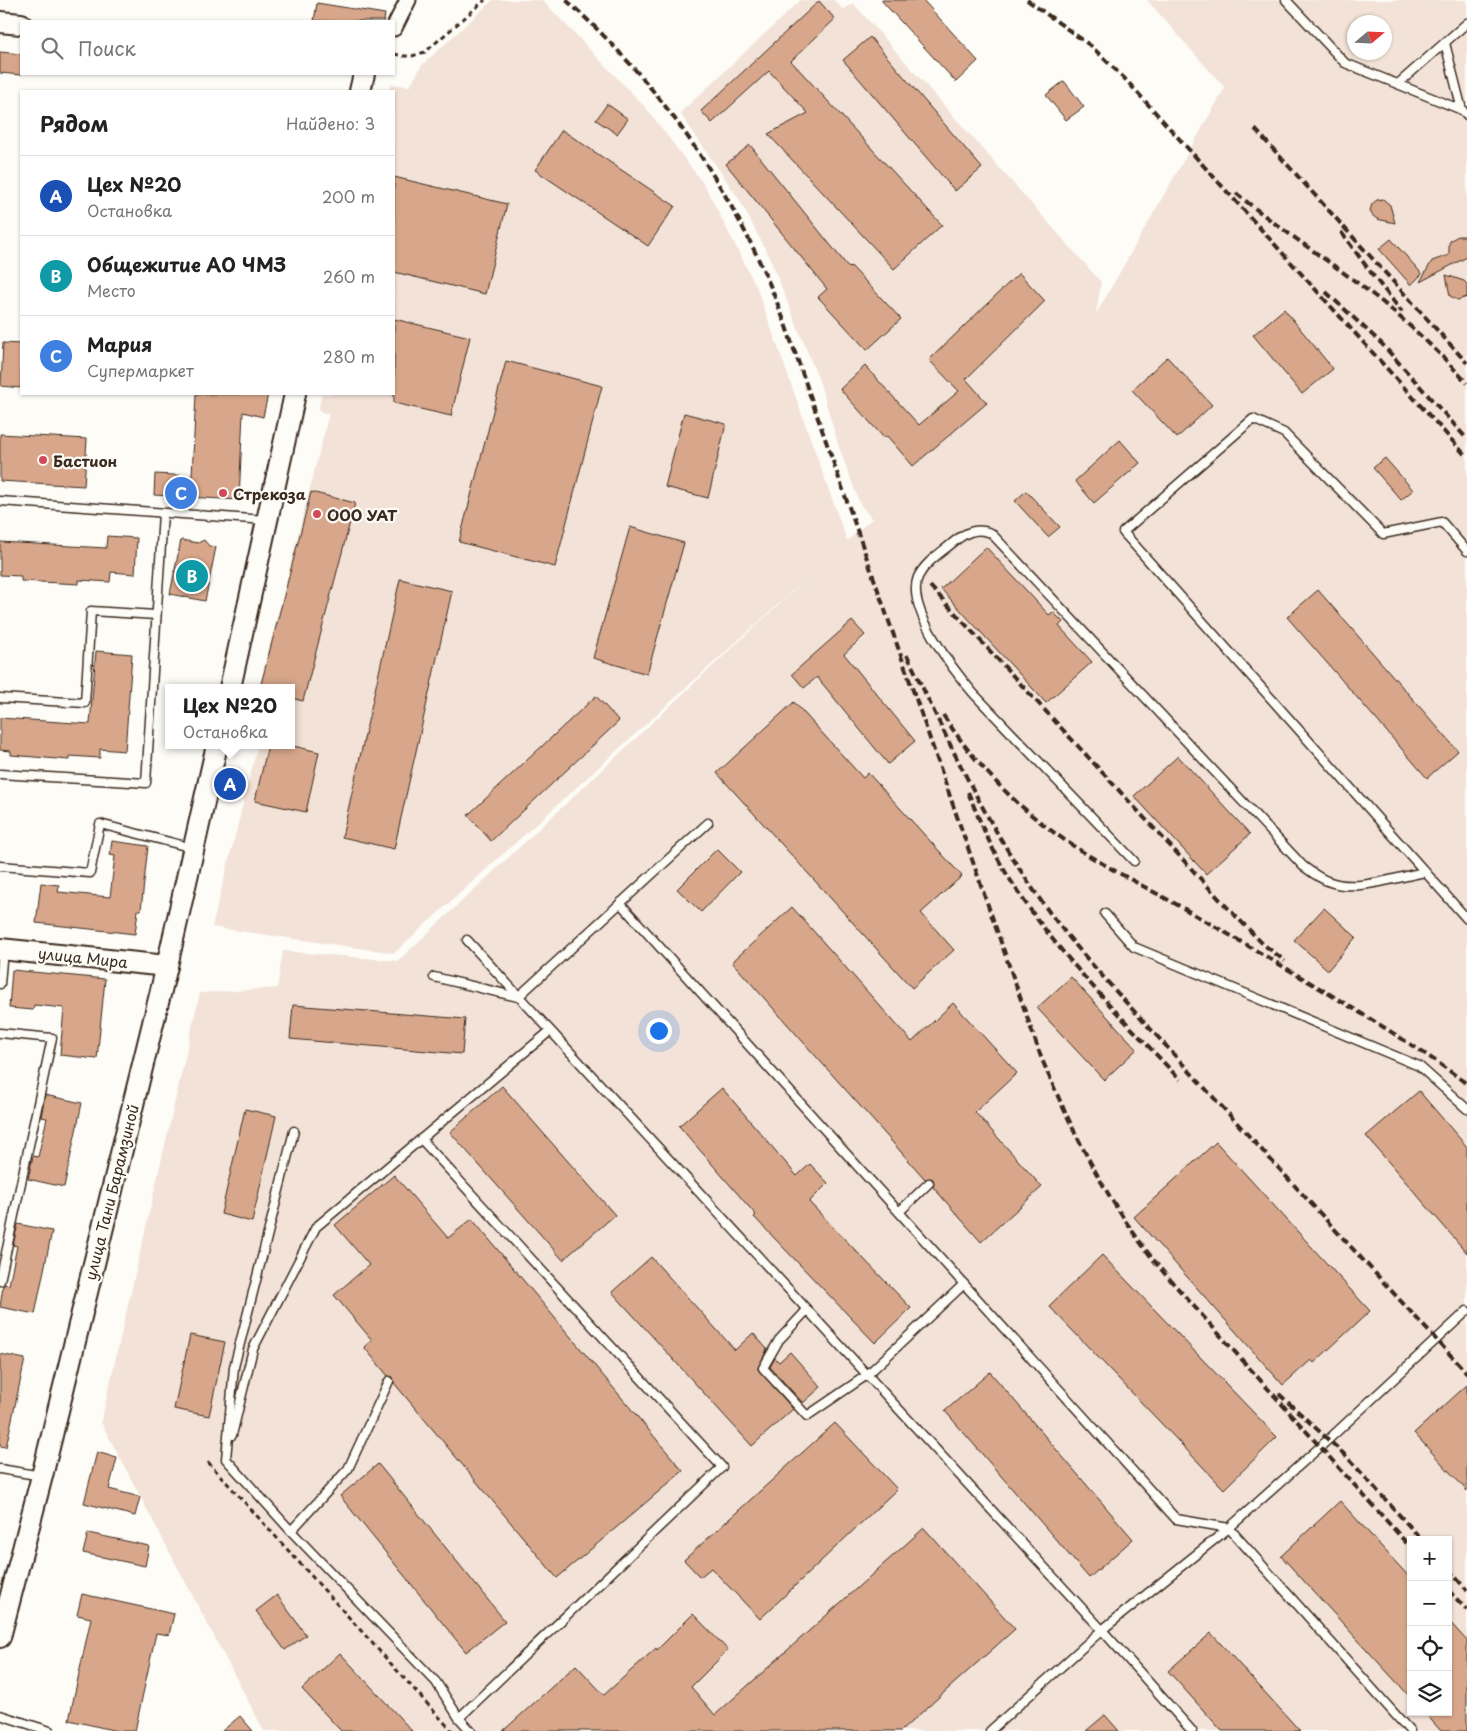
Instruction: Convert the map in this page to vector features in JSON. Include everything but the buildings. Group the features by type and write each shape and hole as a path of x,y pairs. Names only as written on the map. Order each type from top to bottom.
{"street":[{"path":"395,26 408,0"},
{"path":"0,22 20,24"},
{"path":"360,90 364,75"},
{"path":"231,684 295,395"},
{"name":"улица Тани Барамзиной","path":"0,1637 42,1476 167,966 216,749"},
{"name":"улица Мира","path":"2,949 167,966"}],"lane":[{"path":"1286,0 1345,63 1399,83 1465,112"},
{"path":"1399,83 1467,23"},
{"path":"1444,43 1465,112"},
{"path":"1467,551 1442,522 1382,534 1284,433 1253,418 1123,532 1467,919"},
{"path":"0,501 268,520"},
{"path":"0,774 146,783 163,513"},
{"path":"1134,861 974,694 955,671 930,631 918,602 916,588 918,579 928,563 959,537 976,530 991,533 1303,866 1328,882 1351,885 1425,872"},
{"path":"0,698 85,703 91,611 156,615"},
{"path":"518,997 708,823"},
{"path":"0,866 90,873 100,824 193,848"},
{"path":"620,903 1176,1519 1229,1528 1410,1731"},
{"path":"1105,914 1134,947 1419,1066 1467,1109"},
{"path":"467,940 1102,1630 1192,1731"},
{"path":"0,984 2,949"},
{"path":"434,977 518,997"},
{"path":"226,1459 253,1349 316,1227 550,1031"},
{"path":"0,1033 52,1038 0,1281"},
{"path":"294,1131 234,1367 226,1459 291,1531 436,1682 459,1718 471,1731"},
{"path":"421,1139 722,1467 459,1718"},
{"path":"899,1212 929,1183"},
{"path":"807,1310 779,1340 763,1368 807,1416 867,1375 964,1284"},
{"path":"990,1731 1102,1630 1229,1528 1467,1310"},
{"path":"291,1531 348,1469 389,1380"},
{"path":"0,1469 42,1476"},
{"path":"0,1715 50,1731"}],"path":[{"path":"395,54 412,56 425,52 485,0"},
{"path":"208,1462 452,1731"}],"shaded area":[{"path":"493,0 542,0 647,109 705,186 756,286 847,541 872,519 860,504 839,447 820,383 769,256 739,199 680,113 801,0 834,0 843,10 853,3 1101,282 1096,314 1225,88 1147,0 1467,0 1467,1731 264,1731 101,1422 200,993 277,988 283,951 398,961 809,576 394,953 212,927 257,749 295,749 295,684 260,684 329,414 318,411 322,395 395,395 395,90 389,90 391,84 410,86 422,65"}],"railway":[{"path":"566,0 601,33 634,69 694,146 744,229 765,273 783,318 1041,1057 1080,1143 1110,1197 1145,1249 1165,1274 1407,1544"},
{"path":"1027,0 1091,46 1126,80 1467,457"},
{"path":"1255,129 1467,363"},
{"path":"1236,193 1382,302 1446,360"},
{"path":"1341,232 1402,312"},
{"path":"1326,292 1382,344 1467,439"},
{"path":"1442,356 1467,383"},
{"path":"930,586 1223,903 1263,944 1285,961"},
{"path":"907,655 994,828 1039,898 1062,928 1122,998 1467,1373"},
{"path":"943,715 969,751 998,784 1030,814 1066,841 1331,995 1417,1049 1467,1084"},
{"path":"968,792 998,859 1029,908 1069,959 1180,1080"},
{"path":"1279,1394 1346,1456 1418,1536"},
{"path":"1452,1573 1467,1590"},
{"path":"1452,1594 1467,1610"}],"place":[{"name":"Бастион","path":"43,460"},
{"name":"Мария","path":"181,493"},
{"name":"Стрекоза","path":"223,493"},
{"name":"ООО УАТ","path":"317,514"},
{"name":"Общежитие АО ЧМЗ","path":"192,576"},
{"name":"Цех №20","path":"230,784"}]}
